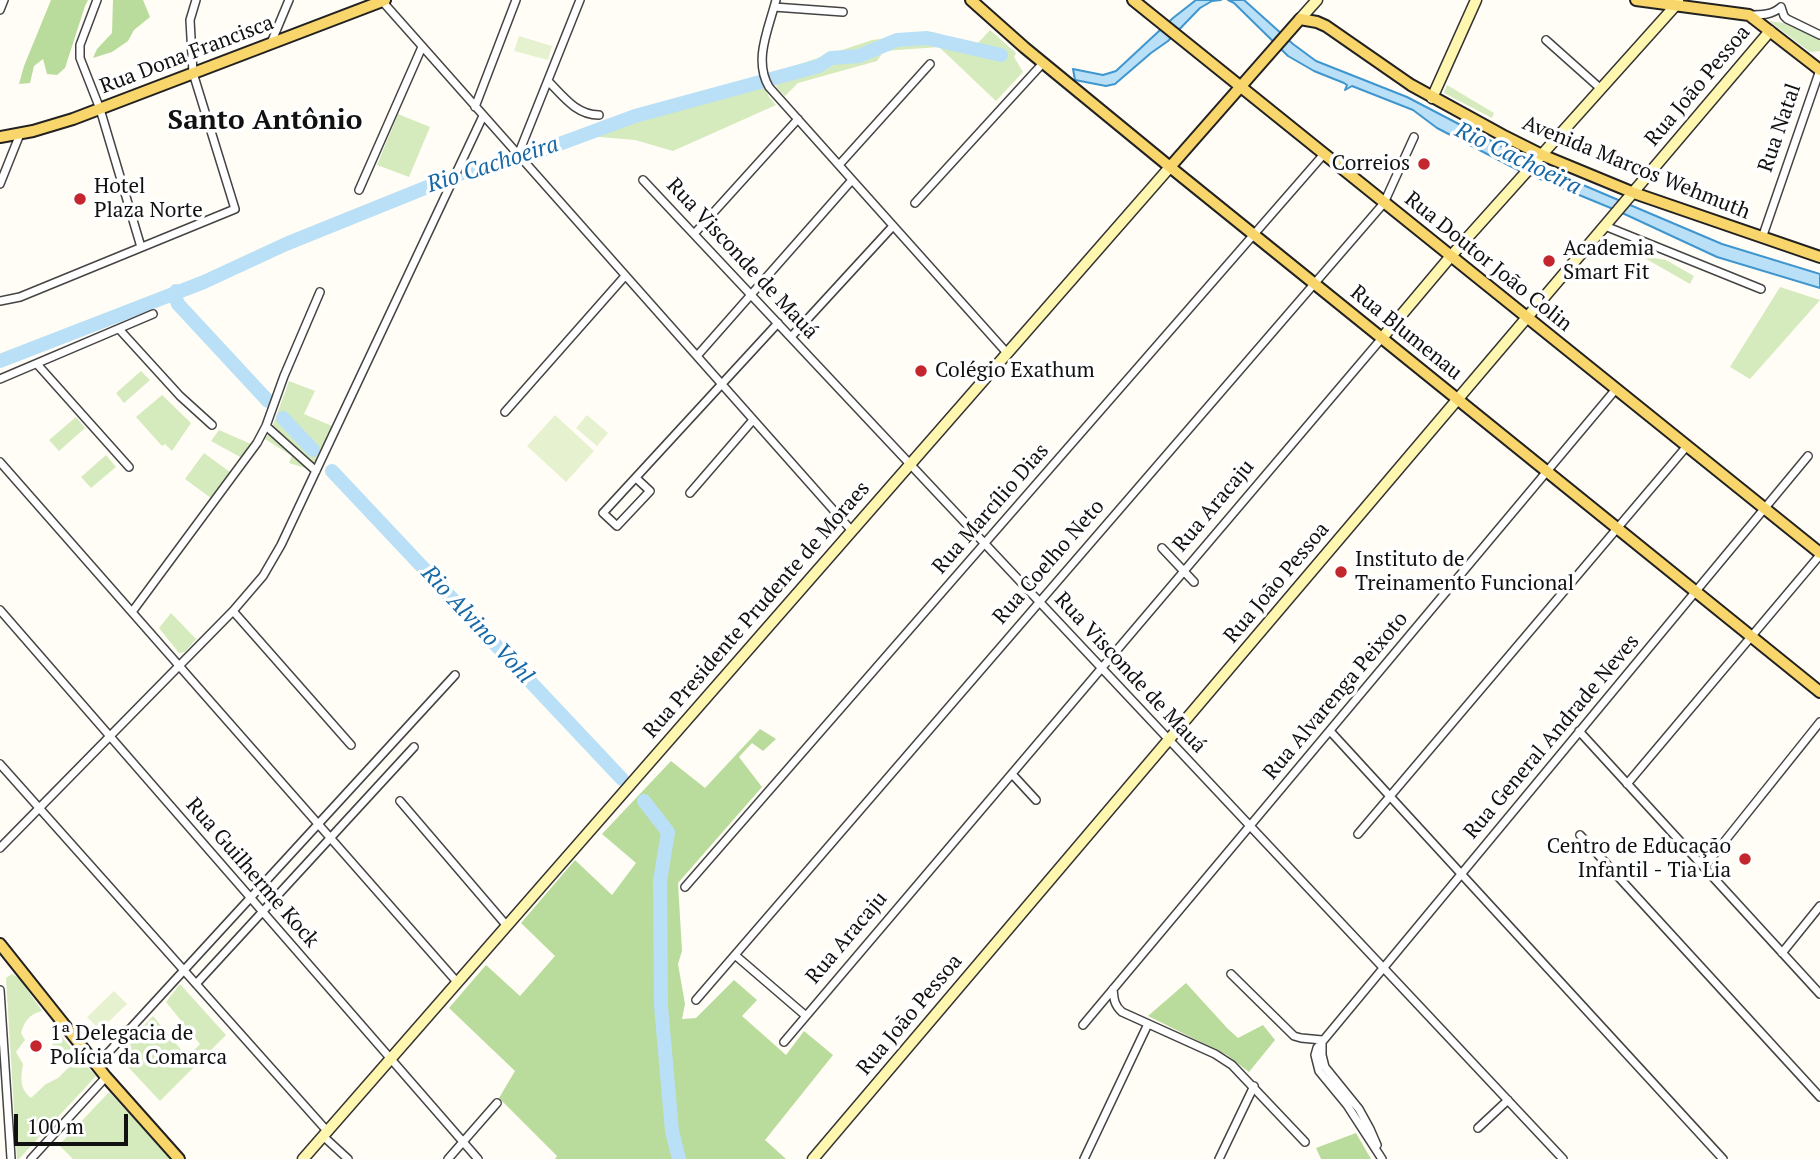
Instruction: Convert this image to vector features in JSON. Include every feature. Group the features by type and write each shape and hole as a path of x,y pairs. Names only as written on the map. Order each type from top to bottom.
{"main road":[{"name":"Rua Blumenau","path":"971,0 1170,167 1820,692"},
{"name":"Rua Doutor João Colin","path":"1133,0 1820,554"},
{"path":"1636,0 1677,3 1749,15 1820,70"},
{"name":"Rua Dona Francisca","path":"0,137 48,127 100,109 383,1"},
{"name":"Rua Presidente Prudente de Moraes","path":"1170,167 1300,19"},
{"name":"Avenida Marcos Wehmuth","path":"1300,19 1325,26 1432,98 1539,159 1630,197 1820,257"},
{"path":"1798,53 1820,56"},
{"path":"0,944 96,1066 180,1159"}],"street":[{"path":"0,10 4,0"},
{"path":"97,0 82,37 80,58 100,109 141,247"},
{"path":"0,301 20,297 235,209 193,73 190,20 196,0"},
{"path":"271,44 289,0"},
{"path":"475,107 516,0"},
{"path":"521,158 580,0"},
{"path":"1300,19 1317,0"},
{"path":"1432,98 1476,0"},
{"path":"383,1 852,531"},
{"name":"Rua Aracaju","path":"784,1042 1451,256 1677,3"},
{"path":"1749,15 1776,12 1783,3"},
{"path":"1783,3 1783,13 1787,19 1820,35"},
{"path":"843,12 775,4 762,56 766,81 1007,353"},
{"name":"Rua João Pessoa","path":"813,1159 1770,31"},
{"path":"1546,40 1601,89"},
{"path":"359,190 422,47"},
{"path":"915,203 1044,63"},
{"path":"839,165 930,64"},
{"name":"Rua Natal","path":"1762,238 1820,70"},
{"path":"548,81 578,110 589,115 599,115"},
{"path":"0,848 233,611 271,564 483,116"},
{"path":"694,234 798,119"},
{"path":"0,184 20,134"},
{"name":"Rua Coelho Neto","path":"696,1000 1384,203 1414,137"},
{"name":"Rua Marcílio Dias","path":"685,887 1324,154"},
{"name":"Rua Presidente Prudente de Moraes","path":"303,1159 1170,167"},
{"name":"Rua Visconde de Mauá","path":"643,180 1563,1159"},
{"path":"697,356 852,180"},
{"path":"791,337 893,226"},
{"path":"1605,226 1761,289"},
{"path":"505,412 625,276"},
{"path":"132,612 257,443 320,292"},
{"path":"0,379 153,314"},
{"path":"636,478 650,491 617,526 603,513 778,323"},
{"path":"118,329 180,396 212,425"},
{"path":"37,364 129,467"},
{"name":"Rua Alvarenga Peixoto","path":"1083,1025 1616,390"},
{"path":"690,493 753,420"},
{"path":"266,426 316,471"},
{"path":"1358,834 1687,446"},
{"name":"Rua General Andrade Neves","path":"1322,1040 1808,456"},
{"path":"0,462 457,982"},
{"path":"1162,548 1194,582"},
{"path":"1627,784 1820,554"},
{"name":"Rua Guilherme Kock","path":"0,610 478,1159"},
{"path":"233,611 351,745"},
{"path":"96,1066 455,675"},
{"path":"1704,867 1820,722"},
{"path":"1330,731 1723,1159"},
{"path":"1579,731 1820,994"},
{"path":"196,984 414,747"},
{"path":"0,764 348,1159"},
{"path":"1012,774 1035,800"},
{"path":"400,801 507,926"},
{"path":"1580,835 1820,1097"},
{"path":"1782,953 1820,906"},
{"path":"735,955 806,1016"},
{"path":"1231,974 1294,1036 1322,1040 1315,1055 1319,1071 1347,1105 1382,1159"},
{"path":"1113,989 1114,1001 1122,1012 1224,1060 1240,1072 1305,1142"},
{"path":"0,990 11,1159"},
{"path":"1084,1159 1148,1024"},
{"path":"31,1159 106,1077"},
{"path":"1219,1159 1254,1086"},
{"path":"1478,1128 1508,1100"},
{"path":"448,1159 496,1103"}],"green space":[{"path":"51,0 88,0 65,68 57,75 47,74 43,59 34,66 30,83 19,84 24,66"},
{"path":"113,0 143,0 150,17 134,30 128,41 112,52 93,58 97,49 112,33"},
{"path":"1769,21 1783,23 1820,39 1820,51 1810,52"},
{"path":"990,30 1016,53 1014,57 1023,72 996,101 939,47 884,51 877,61 798,83 785,96 777,88 773,73 872,40 933,32 976,45"},
{"path":"519,36 552,46 548,60 514,51"},
{"path":"1447,85 1494,113 1492,118 1444,93"},
{"path":"755,86 764,86 776,105 673,151 635,140 588,136 623,123 628,124 653,111 681,108 694,103 707,93 738,93"},
{"path":"398,114 430,127 409,177 377,165"},
{"path":"1641,256 1666,260 1694,276 1690,284"},
{"path":"1780,287 1820,300 1750,379 1730,367"},
{"path":"141,371 150,380 124,403 116,393"},
{"path":"289,381 315,391 304,414 332,426 311,470 289,463 292,456 265,439 272,428"},
{"path":"162,395 191,423 172,451 165,444 162,446 136,417"},
{"path":"555,415 594,451 566,482 527,446"},
{"path":"587,415 608,433 597,446 576,428"},
{"path":"76,417 85,428 59,451 49,440"},
{"path":"219,430 251,444 242,458 211,441"},
{"path":"204,453 230,472 211,498 185,479"},
{"path":"106,455 116,467 91,488 81,477"},
{"path":"171,613 196,639 185,652 179,653 159,628"},
{"path":"760,729 776,739 763,751 752,743 739,757 762,787 678,883 682,951 678,964 685,1004 682,1019 696,1018 734,980 757,1000 742,1016 786,1055 804,1031 833,1055 765,1140 786,1159 555,1159 557,1156 499,1098 515,1071 449,1008 486,965 520,996 555,956 521,923 575,860 612,895 636,863 602,834 671,761 705,788"},
{"path":"12,974 19,978 42,1011 31,1016 26,1022 21,1033 25,1040 16,1052 23,1064 22,1082 27,1094 31,1098 46,1084 58,1078 70,1066 75,1054 96,1076 19,1159 6,978"},
{"path":"1186,983 1238,1038 1263,1025 1275,1040 1249,1072 1227,1055 1148,1016"},
{"path":"180,984 226,1035 160,1101 116,1054 153,1016 187,1057 200,1044 166,1002"},
{"path":"114,991 127,1004 100,1030 87,1017"},
{"path":"57,1031 72,1049 61,1053 52,1044 55,1039 52,1036"},
{"path":"109,1092 171,1159 73,1159 59,1145"},
{"path":"1356,1133 1371,1159 1321,1159 1316,1148"}],"water":[{"path":"1196,0 1221,0 1212,1 1200,8 1168,41 1115,84 1106,86 1075,80 1073,69 1103,75 1116,71"},
{"path":"1228,0 1244,0 1316,61 1407,97 1543,168 1722,244 1820,274 1820,288 1717,257 1618,211 1516,169 1437,128 1413,110 1352,86 1345,90 1347,85 1344,83 1314,71 1288,56"}],"waterway":[{"name":"Rio Cachoeira","path":"0,361 204,282 286,244 472,169 516,160 635,116 819,66 831,58 859,56 897,40 927,38 1001,55"},
{"name":"Rio Alvino Vohl","path":"176,291 178,304 268,401"},
{"name":"Rio Alvino Vohl","path":"283,418 313,450"},
{"name":"Rio Alvino Vohl","path":"332,471 622,779"},
{"name":"Rio Alvino Vohl","path":"644,801 668,832 660,881 661,1006 672,1131 679,1159"}],"place":[{"name":"Correios","path":"1424,164"},
{"name":"Hotel Plaza Norte","path":"80,199"},
{"name":"Academia Smart Fit","path":"1549,261"},
{"name":"Colégio Exathum","path":"921,371"},
{"name":"Instituto de Treinamento Funcional","path":"1341,572"},
{"name":"Centro de Educação Infantil - Tia Lia","path":"1745,859"},
{"name":"1ª Delegacia de Polícia da Comarca","path":"36,1046"}],"district":[{"name":"Santo Antônio","path":"265,121"}]}
